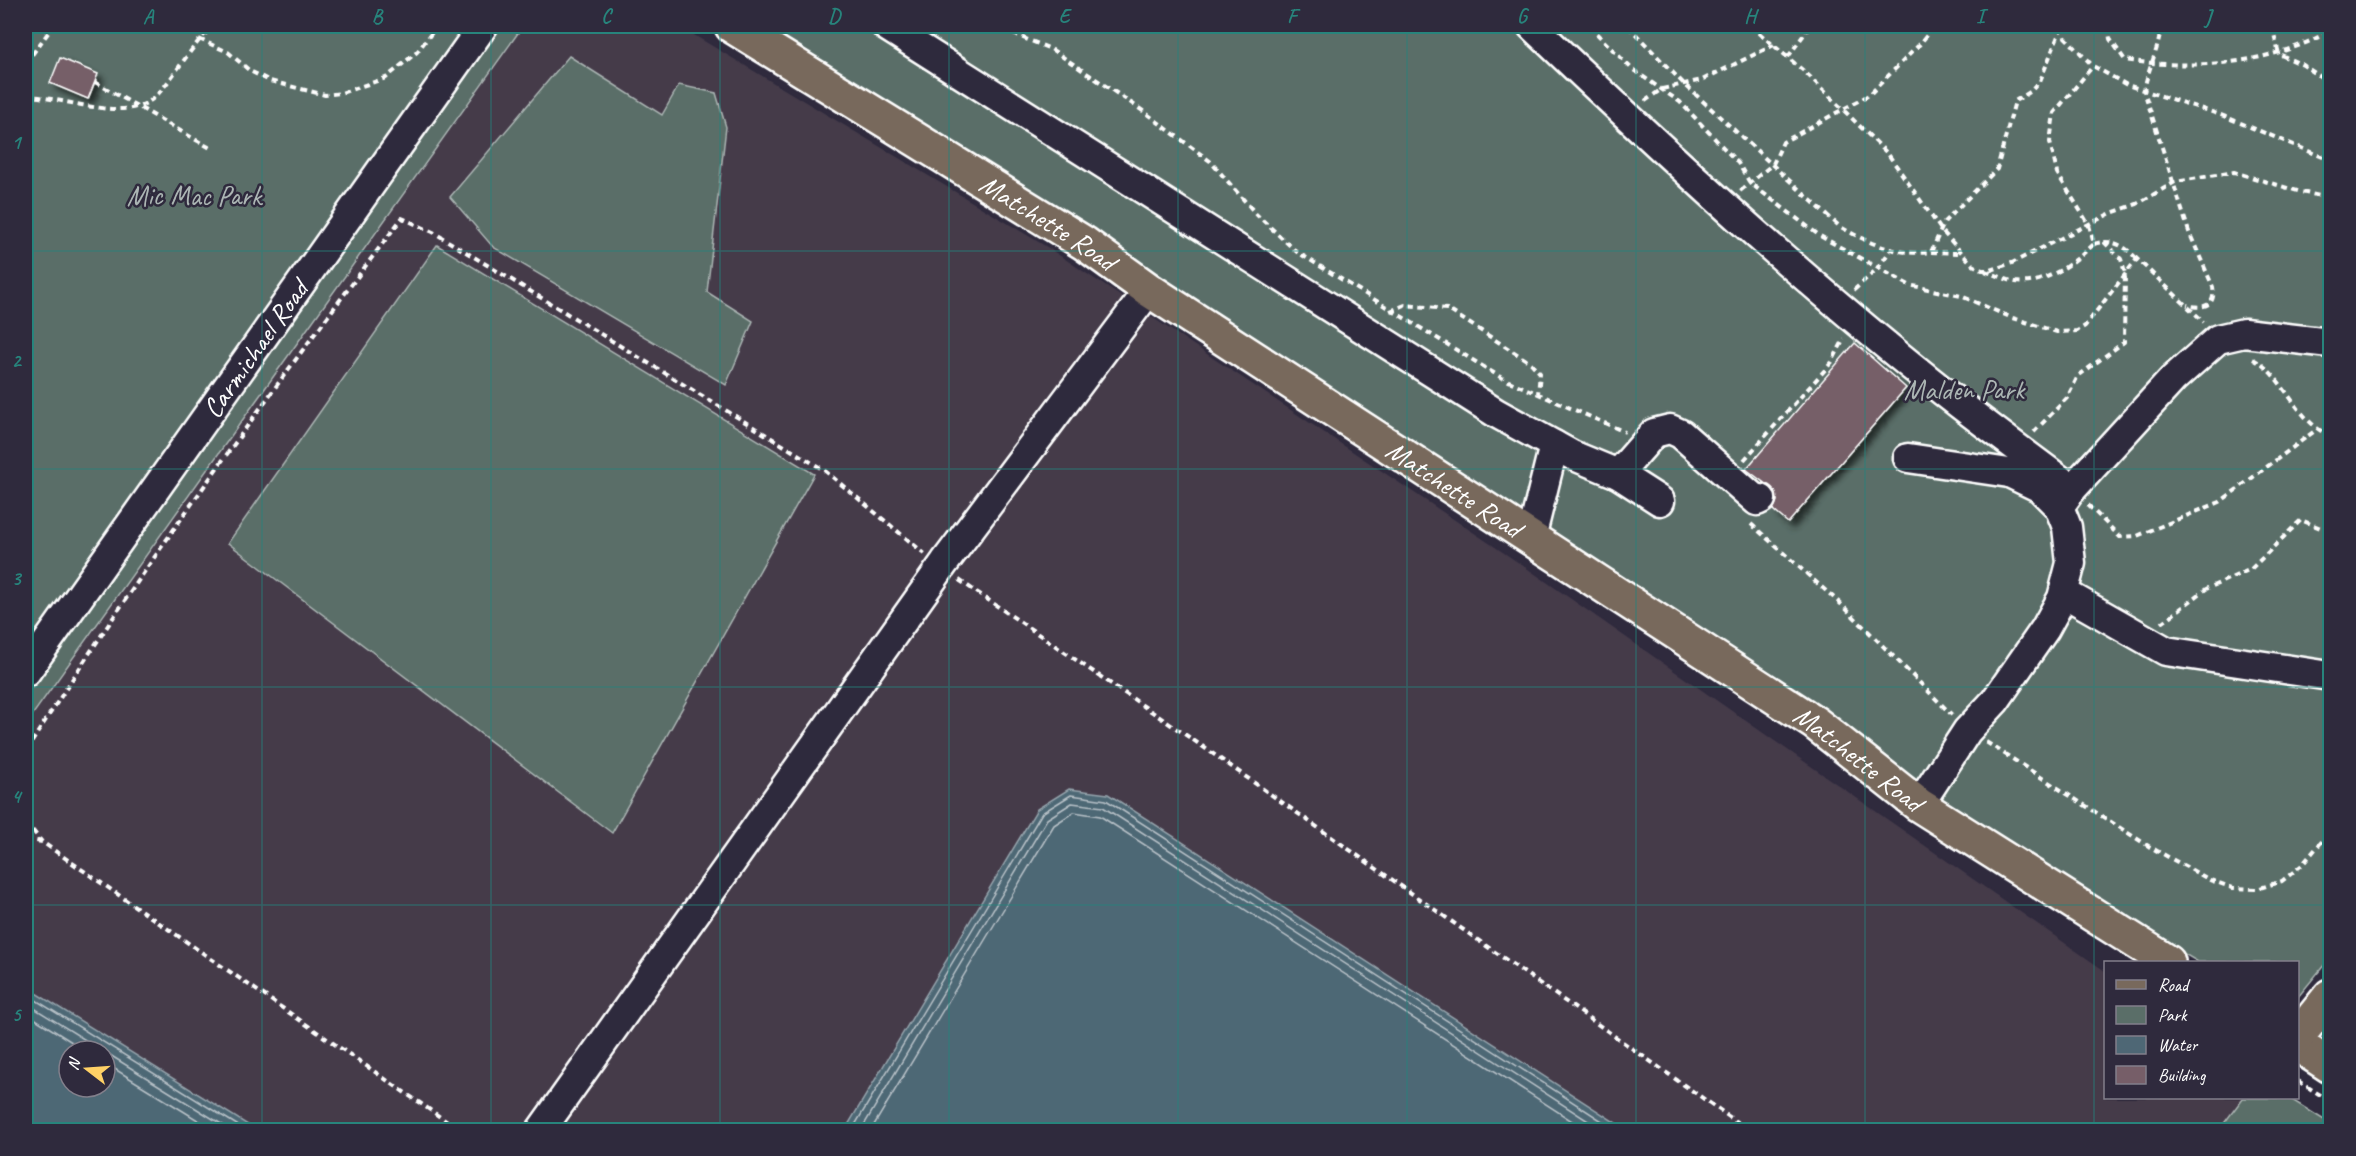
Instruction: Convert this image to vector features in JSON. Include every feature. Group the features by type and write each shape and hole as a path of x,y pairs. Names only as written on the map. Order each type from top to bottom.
{"main road":[{"name":"Matchette Road","path":"732,26 1084,243 1149,290 1815,723 1919,805 2165,961"},
{"path":"2299,1035 2331,996"},
{"path":"2299,1046 2331,1066"}],"lane":[{"name":"Carmichael Road","path":"26,672 483,26"},
{"path":"886,26 1486,407 1554,445 1618,474 1660,501"},
{"path":"1532,26 1722,203 1948,395 2021,450 2066,498 2071,563 2064,593 2039,638 1995,700 1967,731 1919,805"},
{"path":"541,1131 942,568 1149,290"},
{"path":"2066,498 2173,379 2221,339 2244,333 2331,343"},
{"path":"1618,474 1654,433 1670,429 1681,434 1757,501 1761,499"},
{"path":"1531,538 1554,445"},
{"path":"1908,458 2008,473 2066,498"},
{"path":"2064,593 2166,651 2331,676"}],"path":[{"path":"26,63 53,26"},
{"path":"26,96 111,110 137,106 157,94 213,26"},
{"path":"200,39 228,52 250,71 270,81 325,96 386,78 417,52 437,26"},
{"path":"1589,26 1632,69 1680,102 1738,163 1750,183 1820,236 1909,285 1961,296 2010,317 2057,332 2077,331 2085,326 2137,259"},
{"path":"1628,26 1683,83 1839,226 1861,239 1890,250 1915,254 1961,253"},
{"path":"1751,26 1788,57 1888,154 1942,231 1961,253 1982,270 2016,282 2044,279 2082,255 2094,244 2103,241 2121,245 2221,339 2258,362 2316,430 2331,436"},
{"path":"1788,57 1810,26"},
{"path":"1722,203 1773,164 1783,142 1869,95 1920,44 1934,26"},
{"path":"2062,26 2065,37 2093,66 2127,85 2221,115 2331,160"},
{"path":"1931,252 1945,221 1997,169 2015,101 2031,92 2040,81 2062,26"},
{"path":"2108,26 2110,39 2125,60 2151,64 2198,65 2279,54 2331,31"},
{"path":"2160,26 2161,34 2144,91 2175,182 2189,232 2215,296 2209,305 2201,309 2186,305"},
{"path":"2271,26 2279,54 2303,65 2331,83"},
{"path":"1662,89 1702,80 1774,45"},
{"path":"2093,66 2054,113 2050,142 2057,173 2089,225 2094,244"},
{"path":"95,82 212,149"},
{"path":"1982,270 1991,270 2012,263 2137,204 2175,182 2234,172 2301,192 2331,198"},
{"path":"26,751 74,676 292,361 402,218 434,232 824,470 942,568 1202,746 1748,1131"},
{"path":"2092,234 2099,220"},
{"path":"2021,450 2039,425 2067,398 2078,376 2124,342 2125,273 2121,259 2103,241"},
{"path":"1730,476 1832,362 1847,311 1890,250"},
{"path":"1390,311 1405,305 1447,309 1531,363 1540,374 1538,394"},
{"path":"2066,498 2121,537 2137,536 2220,502 2316,430"},
{"path":"2135,633 2161,624 2206,590 2251,569 2301,520 2331,532"},
{"path":"26,822 42,842 459,1131"},
{"path":"26,839 42,842"},
{"path":"2299,1082 2331,1101"}],"shaded area":[{"path":"523,26 679,26 1047,247 1528,569 2104,970 2104,1099 2242,1099 2219,1130 26,1130 26,724"}],"green space":[{"name":"Mic Mac Park","path":"26,26 523,26 26,724"},
{"name":"Malden Park","path":"729,26 2330,26 2330,958 2299,996 2299,961 2196,961 1996,842"},
{"path":"569,56 662,115 679,85 716,93 726,127 707,292 753,321 726,385 493,247 450,197"},
{"path":"437,245 814,474 612,833 228,543"},
{"path":"2242,1099 2291,1099 2329,1123 2324,1130 2219,1130"}],"water":[{"path":"1069,789 1108,794 1627,1130 845,1130 1037,809"},
{"path":"26,987 110,1039 57,1039 57,1099 117,1099 117,1044 256,1130 26,1130"}],"building":[{"path":"60,58 98,74 88,99 50,83"},
{"path":"1855,343 1906,388 1788,523 1773,510 1777,501 1775,491 1746,469"}]}
